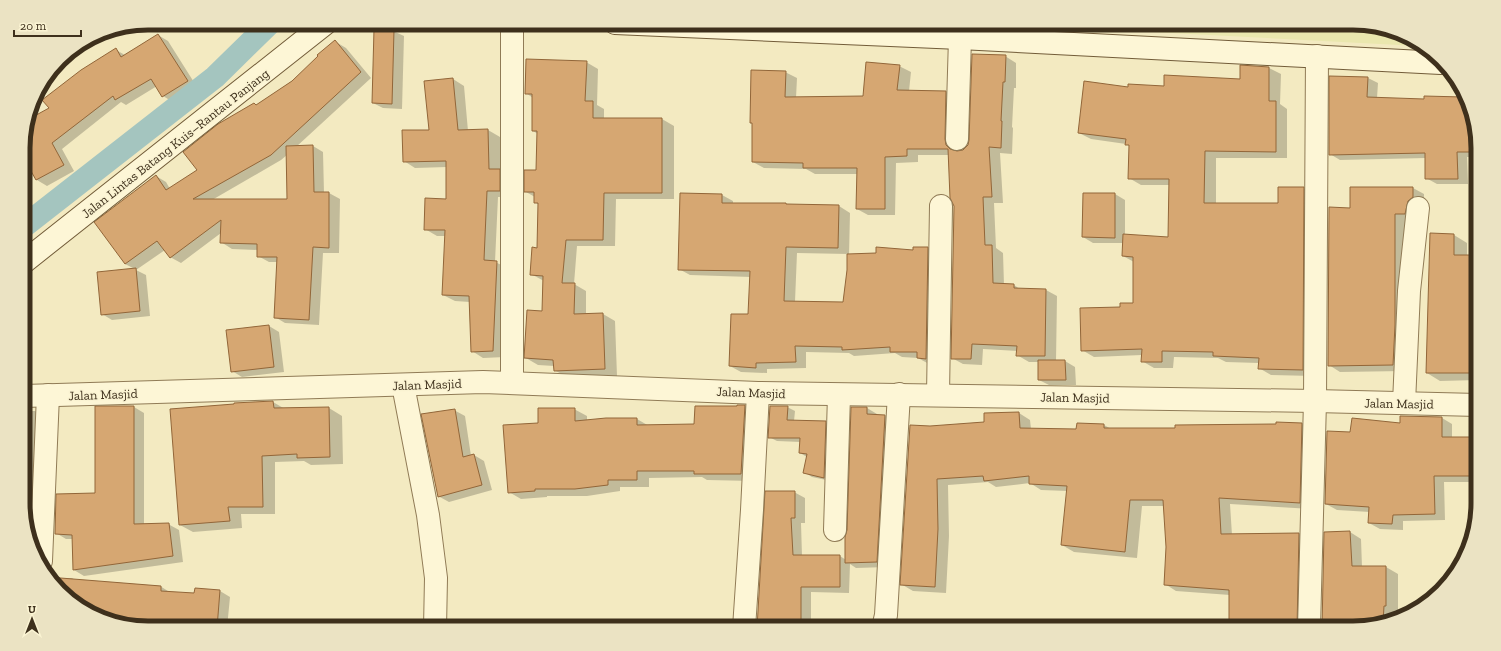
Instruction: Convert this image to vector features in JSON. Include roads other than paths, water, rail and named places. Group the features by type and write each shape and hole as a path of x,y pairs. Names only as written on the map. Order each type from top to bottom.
{"street":[{"name":"Jalan Lintas Batang Kuis–Rantau Panjang","path":"30,257 317,30"},
{"path":"512,30 512,383"},
{"path":"776,30 1434,63"},
{"path":"957,139 960,38"},
{"path":"1309,621 1315,401 1317,56"},
{"path":"938,395 941,206"},
{"path":"1404,404 1409,291 1418,208"},
{"name":"Jalan Masjid","path":"30,396 440,385 483,382 839,395 899,394 1315,401 1471,406"},
{"path":"403,385 428,515 436,578 435,621"},
{"path":"744,621 758,393"},
{"path":"885,621 899,394"},
{"path":"41,553 48,395"},
{"path":"835,530 839,395"}],"waterway":[{"path":"30,222 215,77 263,30"}]}
